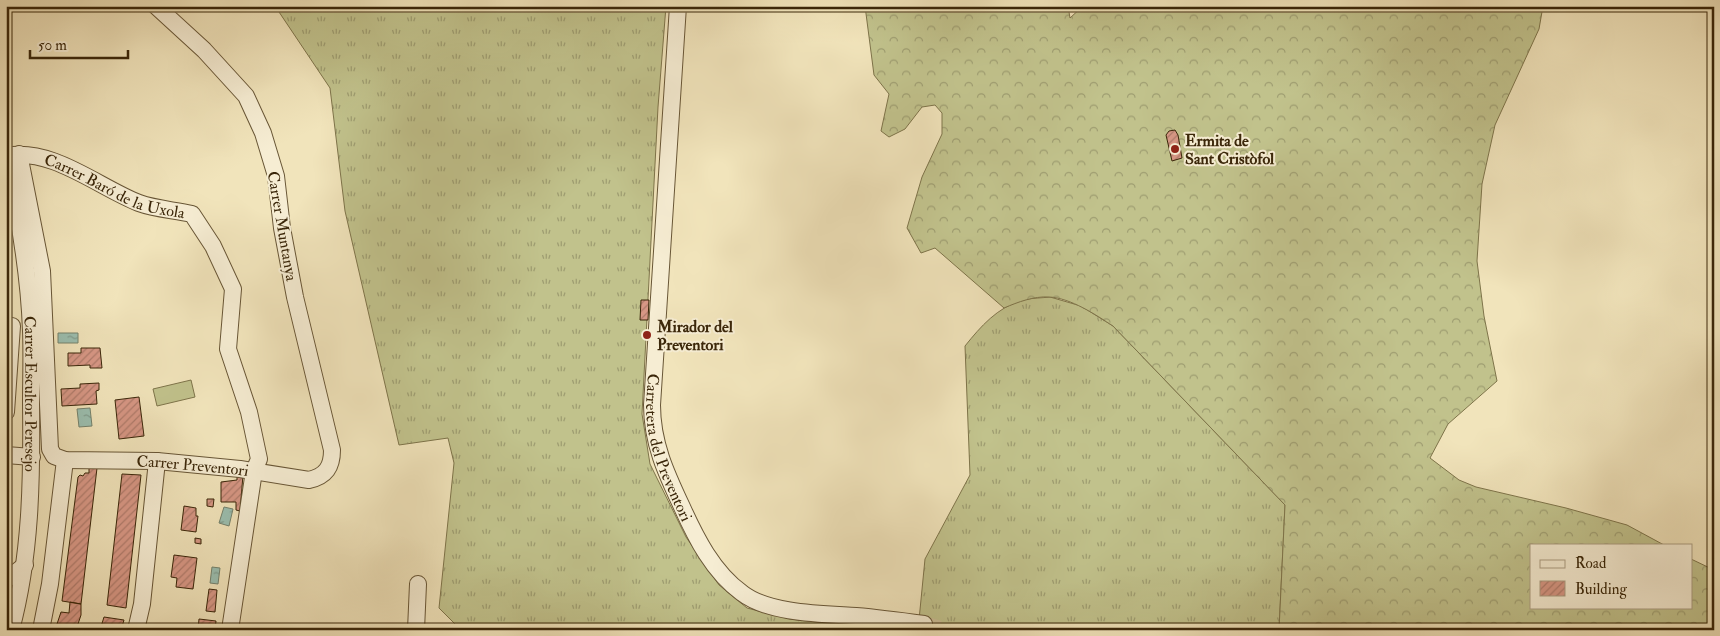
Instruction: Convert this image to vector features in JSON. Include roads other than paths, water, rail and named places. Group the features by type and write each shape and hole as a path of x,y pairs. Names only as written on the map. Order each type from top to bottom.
{"street":[{"name":"Carrer Muntanya","path":"156,6 204,50 246,96 262,134 276,176 282,228 295,296 332,450 330,467 318,478"},
{"name":"Carretera del Preventori","path":"678,6 652,405 654,436 667,474 705,552 726,579 743,594 763,603 786,609 924,624"},
{"name":"Carrer Escultor Peresejo","path":"11,156 25,260 32,331 32,456 25,565 20,598 11,630"},
{"name":"Carrer Escultor Peresejo","path":"11,156 42,271 50,449 60,458 50,584 41,630"},
{"name":"Carrer Baró de la Uxola","path":"11,156 34,156 63,165 140,203 192,214 213,246 233,289 228,349 249,412 259,458 254,471 230,630"},
{"name":"Carrer Escultor Peresejo","path":"6,412 12,326"},
{"path":"7,457 32,456"},
{"name":"Carrer Preventori","path":"60,458 157,461 254,471 309,480 318,478"},
{"path":"136,630 142,604 157,461"},
{"path":"20,598 6,581 25,565"},
{"path":"416,630 418,584"}],"water":[{"path":"58,333 78,333 78,343 58,343"},
{"path":"90,408 92,426 79,427 77,409"},
{"path":"224,507 233,509 229,526 219,523"},
{"path":"212,567 220,568 218,584 210,583"}],"tunnel":[{"path":"924,624 944,630"}],"place":[{"name":"Ermita de Sant Cristòfol","path":"1175,149"},
{"name":"Mirador del Preventori","path":"647,335"}]}
